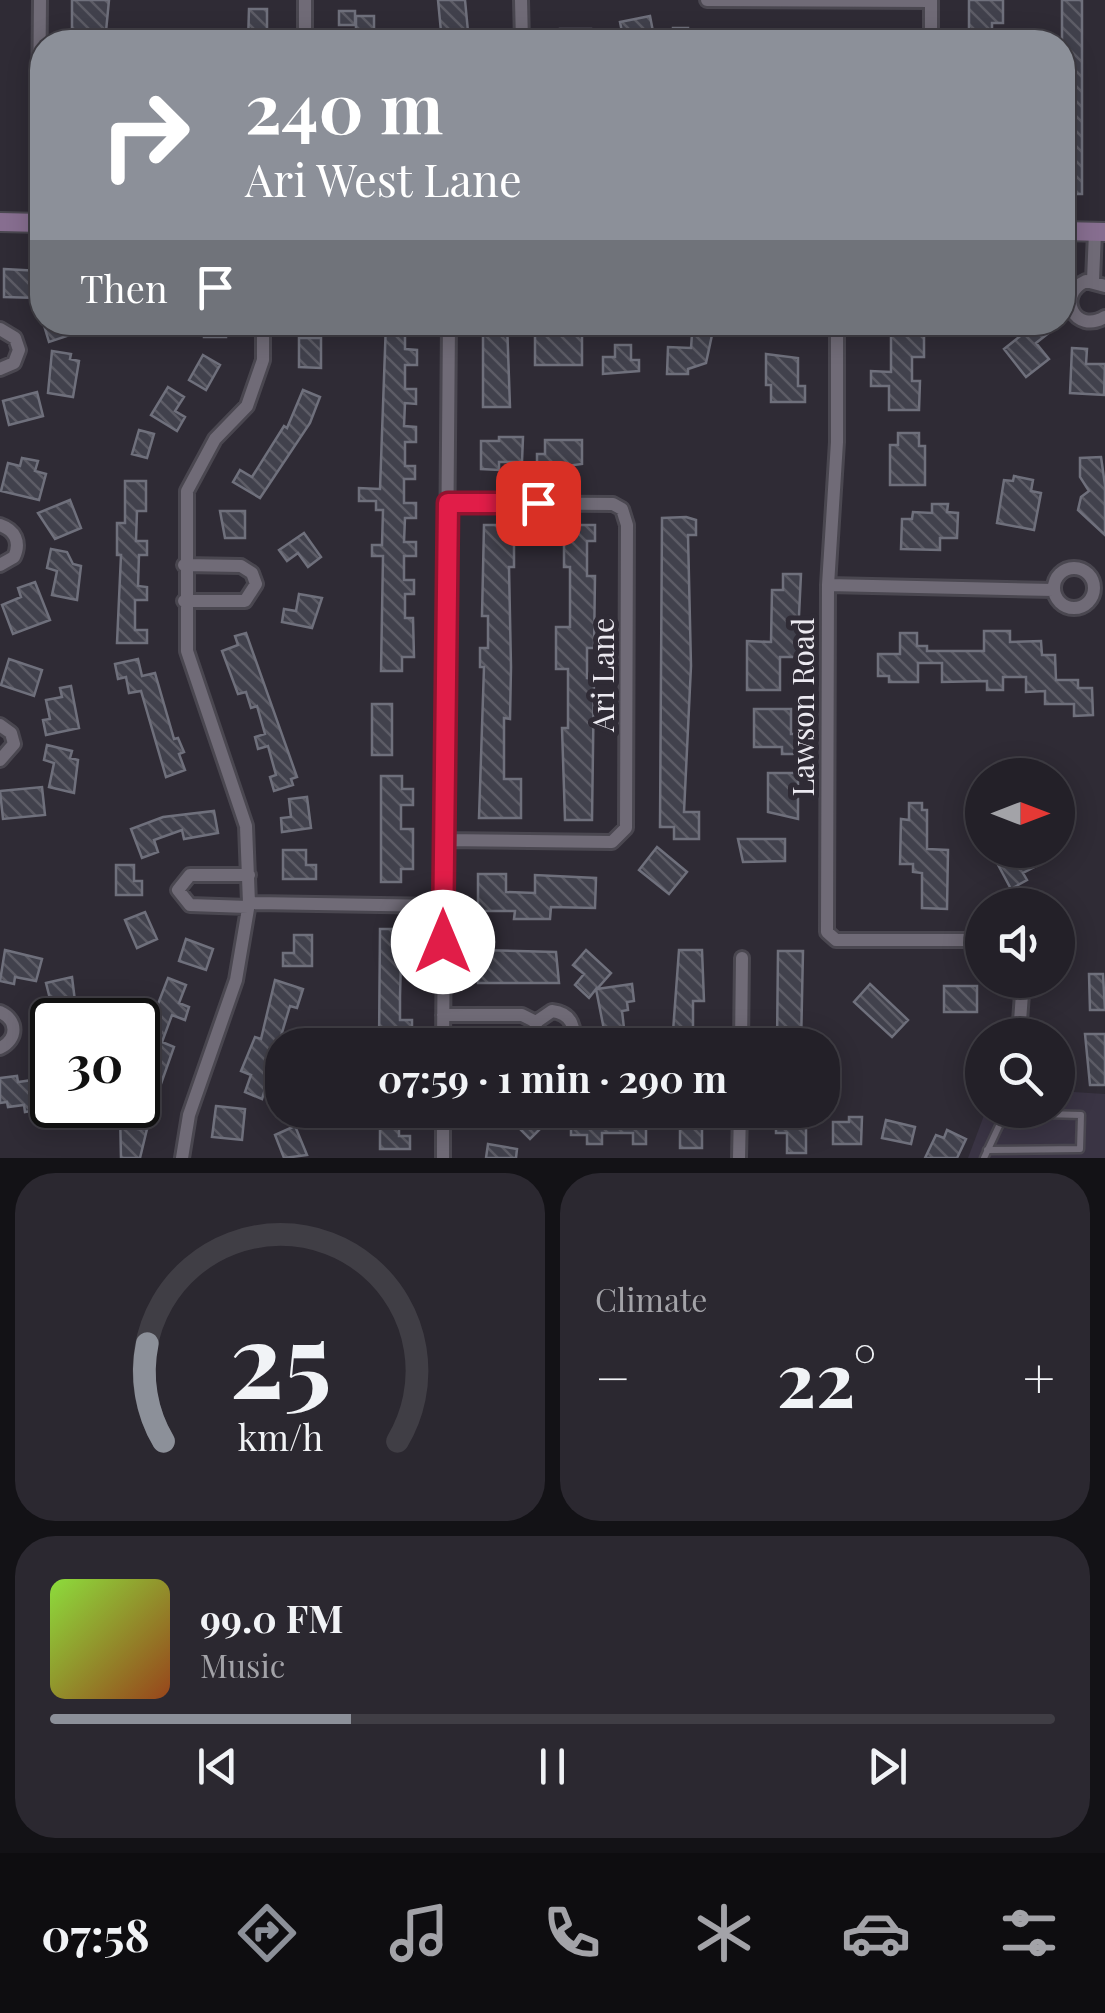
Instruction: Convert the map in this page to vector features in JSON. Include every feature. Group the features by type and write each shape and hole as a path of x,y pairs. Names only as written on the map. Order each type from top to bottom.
{"main road":[{"path":"0,222 30,223"},
{"path":"1075,231 1100,232"}],"street":[{"path":"40,0 40,30"},
{"path":"305,0 305,30"},
{"path":"522,0 522,30"},
{"path":"707,0 931,1 931,30"},
{"path":"1099,283 1100,232"},
{"path":"1075,313 1081,321 1094,323 1105,318"},
{"path":"0,329 16,338 19,350 14,363 0,369"},
{"path":"182,1158 189,1115 236,980 249,875 239,800 186,651 187,491 215,439 246,406 263,360 263,335"},
{"path":"443,1028 449,335"},
{"name":"Lawson Road","path":"836,335 837,442 828,585 827,932 836,940 965,940"},
{"name":"Ari Lane","path":"444,840 618,840 626,828 628,525 622,509 613,504 448,503"},
{"path":"0,525 12,532 18,544 14,556 0,566"},
{"path":"184,565 241,566 252,573 256,584 245,601 184,601"},
{"path":"828,585 1054,590"},
{"path":"0,725 11,733 14,744 0,760"},
{"path":"249,875 190,875 178,883 178,890 190,906 443,906"},
{"path":"741,1028 742,958"},
{"path":"0,1012 10,1018 14,1029 10,1042 0,1048"},
{"path":"536,1028 536,1022 546,1013 564,1014 573,1028"},
{"path":"443,1015 522,1015 536,1022"},
{"path":"443,1128 443,1158"},
{"path":"739,1158 740,1128"}],"lane":[{"path":"1005,1113 1081,1115 1080,1149 986,1154 1005,1113"}],"shaded area":[{"path":"1075,1092 1105,1094 1105,1158 968,1158 979,1128 1075,1128"}],"building":[{"path":"72,0 109,0 106,30 72,30"},
{"path":"438,0 465,0 468,30 441,30"},
{"path":"969,0 1003,0 1003,23 992,23 992,30 969,30"},
{"path":"1062,0 1082,0 1082,194 1075,194 1075,30 1062,30"},
{"path":"249,9 267,9 267,30 248,30"},
{"path":"339,11 355,11 355,25 339,25"},
{"path":"356,16 374,16 374,30 356,30"},
{"path":"650,16 653,30 622,30 620,22"},
{"path":"4,269 30,270 30,298 4,297"},
{"path":"47,335 70,335 49,342"},
{"path":"386,335 405,335 405,349 417,350 417,365 405,365 405,389 416,389 416,404 405,403 404,426 416,427 416,442 405,442 405,466 415,466 415,479 404,479 404,503 416,503 416,518 405,518 404,542 416,542 416,556 404,556 404,580 414,580 414,594 405,594 405,618 413,618 414,657 402,657 402,671 381,671 383,556 372,556 372,545 382,545 383,510 376,510 376,501 359,501 359,488 380,489"},
{"path":"483,335 507,335 510,407 483,407"},
{"path":"535,335 582,335 582,365 535,365"},
{"path":"692,335 712,335 706,363 688,369 688,374 667,374 668,347 691,348"},
{"path":"891,335 924,335 924,357 912,357 912,381 920,381 919,410 889,410 889,386 871,386 871,371 891,372"},
{"path":"1022,335 1046,335 1036,343 1049,359 1026,377 1004,349"},
{"path":"299,338 321,338 321,368 299,367"},
{"path":"615,345 631,345 631,360 639,360 639,371 603,374 603,357 615,357"},
{"path":"1072,348 1087,349 1086,364 1105,364 1104,395 1070,393"},
{"path":"52,351 71,354 70,359 79,361 73,397 48,393"},
{"path":"766,354 798,358 798,386 805,386 805,402 771,402 771,385 766,385"},
{"path":"203,355 220,365 206,390 189,380"},
{"path":"168,387 184,397 175,411 185,417 177,431 151,415"},
{"path":"303,390 320,397 310,423 260,498 233,482 240,470 252,477 284,426 287,428"},
{"path":"37,392 43,416 9,425 3,401"},
{"path":"139,430 154,434 147,458 132,454"},
{"path":"898,433 919,433 919,446 925,446 925,485 890,485 890,445 898,445"},
{"path":"499,437 523,437 522,462 499,462 499,470 481,469 481,441 499,441"},
{"path":"545,440 582,440 582,464 537,470 537,454 545,454"},
{"path":"1101,457 1105,535 1078,510 1081,497 1089,491 1080,477 1080,458"},
{"path":"22,458 38,461 35,471 46,474 39,500 1,491 8,463 20,466"},
{"path":"1014,476 1033,480 1031,491 1041,493 1034,530 997,523 1004,480 1013,481"},
{"path":"125,481 146,481 146,511 137,511 136,541 147,541 147,555 139,555 138,586 147,587 147,600 135,600 135,630 147,630 147,643 117,643 121,555 117,555 117,523 125,523"},
{"path":"70,500 81,528 55,539 38,513"},
{"path":"932,504 948,504 947,512 958,513 957,538 940,538 940,550 901,549 902,519 912,519 913,512 932,513"},
{"path":"220,511 245,511 245,538 225,538"},
{"path":"662,518 696,520 696,535 688,535 691,666 684,812 699,812 699,839 674,839 674,827 660,827"},
{"path":"484,525 507,525 507,531 514,532 514,567 509,567 510,719 504,718 504,779 521,779 521,818 479,818 484,667 480,667 480,648 488,648 488,616 482,616"},
{"path":"564,525 595,525 595,541 587,541 587,576 595,576 594,648 587,648 587,678 594,678 592,820 565,820 562,728 568,728 568,669 556,669 556,627 570,627 570,567 564,567"},
{"path":"304,533 321,557 308,567 298,553 287,561 279,550"},
{"path":"51,549 67,552 73,564 81,566 77,600 52,595 57,571 47,568"},
{"path":"783,574 801,574 797,657 780,657 780,690 747,690 747,641 771,642 772,590 783,590"},
{"path":"35,582 50,620 13,634 2,605 21,597 18,588"},
{"path":"299,594 322,598 312,628 282,622 284,609 296,611"},
{"path":"984,631 1010,631 1010,642 1041,641 1042,655 1055,655 1056,680 1078,680 1078,688 1092,688 1093,715 1074,716 1074,704 1045,704 1045,691 1026,692 1026,677 1003,677 1003,690 987,690 987,681 942,682 942,663 918,663 918,682 889,682 889,676 878,676 878,654 900,654 900,633 917,633 917,646 927,646 927,651 984,651"},
{"path":"246,633 297,777 291,779 293,785 274,791 270,777 276,775 268,746 258,749 255,737 265,734 257,706 251,708 246,692 238,694 222,651 238,645 235,636"},
{"path":"9,659 42,670 34,696 1,685"},
{"path":"138,659 142,676 155,673 174,739 178,738 184,752 179,754 185,770 166,777 141,691 129,693 126,677 118,679 115,664"},
{"path":"71,686 79,728 46,735 43,720 50,719 46,700 62,697 60,688"},
{"path":"372,704 392,704 392,755 372,755"},
{"path":"754,709 791,709 791,734 799,734 799,754 782,754 782,747 754,747"},
{"path":"47,745 72,751 70,758 78,760 74,793 49,787 54,763 44,760"},
{"path":"768,773 798,773 798,819 768,812"},
{"path":"381,776 402,776 402,789 413,789 413,805 401,805 401,829 413,829 413,869 401,869 401,882 381,882"},
{"path":"42,787 45,815 3,819 0,791"},
{"path":"307,797 311,828 282,832 281,818 291,817 289,799"},
{"path":"909,803 922,803 922,810 927,810 927,849 948,850 947,909 922,908 922,873 913,872 913,864 900,864 901,819 909,820"},
{"path":"214,811 218,833 184,839 182,830 154,840 158,852 142,858 131,829 163,817"},
{"path":"738,839 785,839 785,861 743,862"},
{"path":"657,847 687,872 669,894 639,870"},
{"path":"283,850 306,850 306,865 316,865 316,879 283,879"},
{"path":"116,865 134,865 134,881 142,881 142,895 116,895"},
{"path":"1000,868 1033,868 1023,873 1027,880 1010,888"},
{"path":"478,874 506,874 506,892 535,893 535,875 596,878 595,908 551,907 550,919 514,919 515,911 478,911"},
{"path":"145,912 157,939 137,948 125,920"},
{"path":"380,929 401,929 401,942 412,942 412,959 401,959 400,1020 412,1020 412,1028 379,1028"},
{"path":"294,935 312,935 312,966 283,966 283,953 294,953"},
{"path":"186,939 213,949 206,970 179,961"},
{"path":"5,950 42,959 36,981 15,977 14,984 0,981"},
{"path":"478,950 556,952 559,983 478,983"},
{"path":"586,950 611,973 597,989 632,984 634,1001 627,1002 628,1010 622,1011 624,1028 604,1028 596,989 589,998 575,985 584,974 573,965"},
{"path":"679,950 702,950 704,1001 693,1001 693,1028 673,1028"},
{"path":"778,951 803,951 801,1028 777,1028"},
{"path":"1089,974 1103,974 1105,1010 1090,1010"},
{"path":"72,977 75,998 50,998 46,983"},
{"path":"168,978 186,985 179,1003 189,1007 185,1020 172,1015 162,1042 174,1047 160,1087 160,999"},
{"path":"275,980 303,989 297,1008 290,1006 283,1028 265,1028 262,1099 245,1092 251,1075 241,1071 255,1037 261,1039"},
{"path":"870,984 908,1020 892,1037 854,1002"},
{"path":"944,986 965,986 965,998 977,998 977,1012 944,1012"},
{"path":"1085,1034 1105,1034 1105,1085 1090,1085"},
{"path":"17,1076 18,1082 30,1080 30,1111 25,1112 24,1105 8,1107 7,1102 0,1103 0,1078"},
{"path":"216,1106 245,1109 242,1140 212,1137"},
{"path":"849,1117 862,1117 861,1144 833,1144 833,1128 840,1128 840,1122 849,1122"},
{"path":"886,1120 915,1127 911,1144 882,1138"},
{"path":"120,1128 147,1129 140,1158 121,1158"},
{"path":"296,1128 307,1155 284,1158 275,1135"},
{"path":"380,1128 399,1128 399,1136 410,1136 410,1149 380,1149"},
{"path":"519,1128 541,1128 530,1139"},
{"path":"571,1128 646,1128 646,1144 633,1144 633,1133 602,1133 602,1144 587,1144 587,1135 571,1135"},
{"path":"680,1128 702,1128 702,1148 680,1148"},
{"path":"776,1128 806,1128 806,1153 787,1153 787,1133 776,1133"},
{"path":"947,1130 966,1139 957,1158 925,1158 936,1135 944,1138"},
{"path":"488,1144 517,1149 516,1158 486,1158"}],"route":[{"path":"443,942 448,503 538,503"}]}
